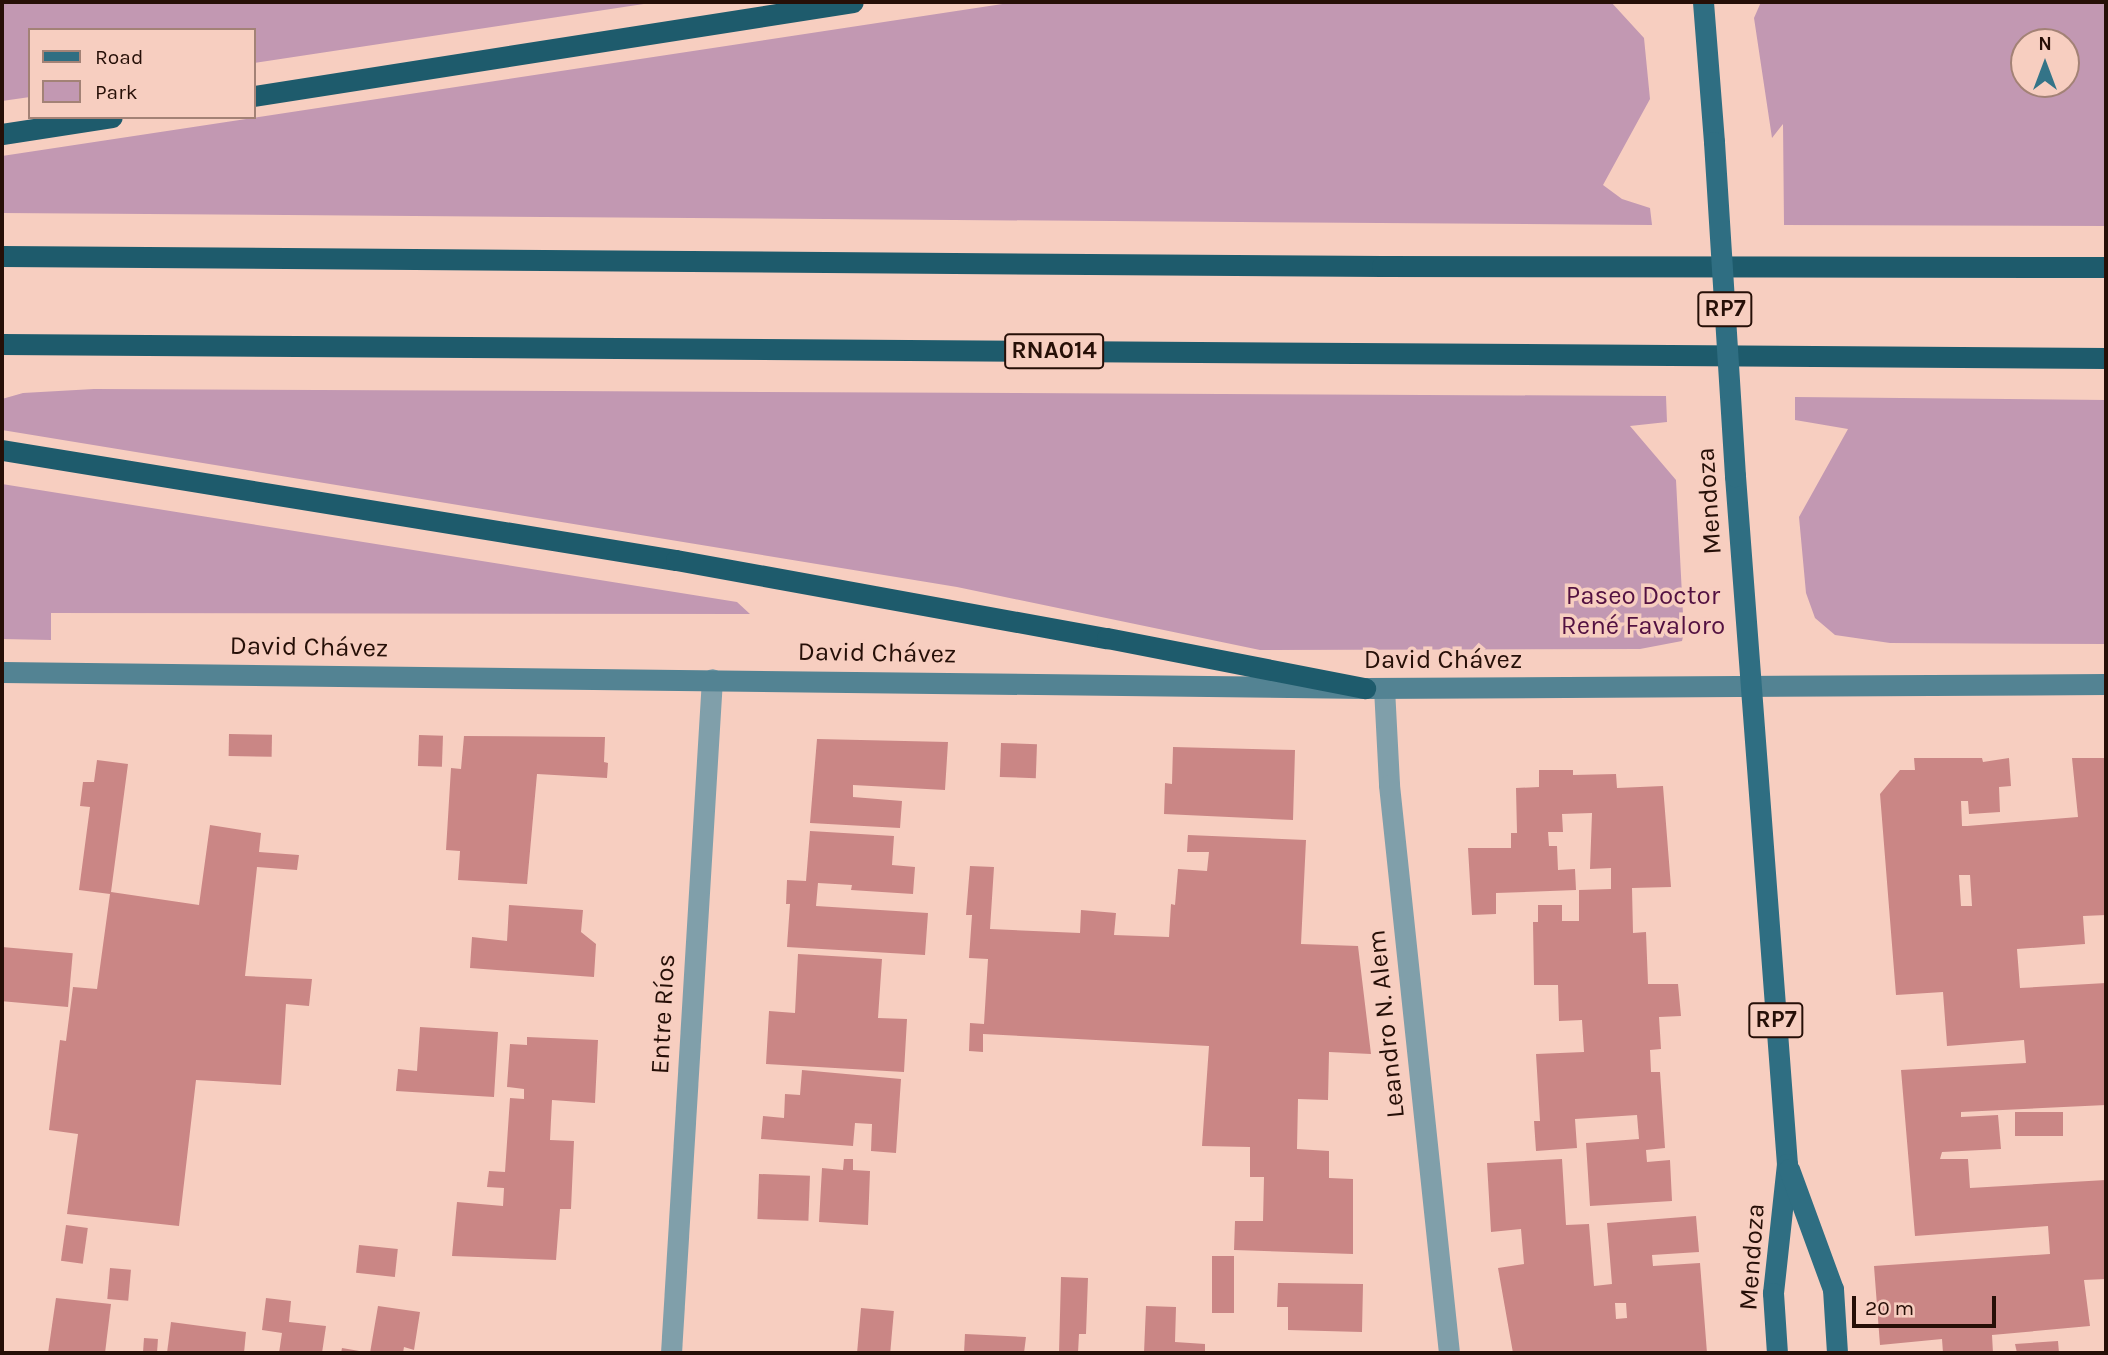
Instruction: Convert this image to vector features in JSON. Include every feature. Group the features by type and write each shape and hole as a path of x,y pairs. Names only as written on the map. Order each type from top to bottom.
{"highway":[{"path":"256,96 853,2"},
{"path":"2,134 99,119"},
{"path":"2,256 1382,266 2106,267"},
{"name":"RNA014","path":"2,344 2106,358"},
{"path":"2,450 676,559 1374,688"}],"main road":[{"name":"Mendoza","path":"1703,2 1750,686 1787,1164 1773,1293 1777,1353"},
{"name":"Mendoza","path":"1787,1164 1833,1289 1837,1353"}],"street":[{"name":"David Chávez","path":"2,672 1374,688 2106,684"},
{"name":"Entre Ríos","path":"671,1353 712,679"},
{"name":"Leandro N. Alem","path":"1374,688 1389,785 1449,1353"}],"green space":[{"path":"2,2 657,2 256,63 256,28 28,28 28,97 2,101"},
{"path":"1611,2 1644,38 1650,99 1603,185 1622,199 1650,208 1652,225 2,213 2,156 1009,3"},
{"path":"1761,2 2106,2 2106,226 1784,225 1783,124 1772,138 1754,18"},
{"name":"Paseo Doctor René Favaloro","path":"94,389 1666,396 1667,422 1630,426 1676,480 1684,633 1682,641 1640,649 1260,650 957,587 2,430 2,399 23,393"},
{"path":"1795,397 2106,400 2106,644 1890,643 1835,635 1815,618 1806,593 1799,517 1848,429 1795,420"},
{"path":"2,484 737,602 750,614 51,613 51,640 2,639"}],"building":[{"path":"229,734 272,735 272,757 229,756"},
{"path":"419,735 443,736 442,767 418,766"},
{"path":"464,736 605,737 604,762 608,763 607,778 537,774 527,884 458,880 460,851 446,850 451,768 461,769"},
{"path":"817,739 948,742 945,790 853,785 853,797 902,801 900,828 810,823"},
{"path":"1001,743 1037,744 1036,778 1000,777"},
{"path":"1173,747 1295,750 1293,820 1164,814 1165,783 1172,784"},
{"path":"1914,758 1982,758 1983,762 2009,758 2011,786 1999,787 2000,812 1969,814 1968,801 1961,801 1962,826 1967,826 2078,817 2072,758 2106,758 2106,915 2083,916 2085,944 2017,949 2020,988 2106,983 2106,1105 1961,1112 1961,1117 1998,1115 2001,1149 1942,1152 1940,1159 1968,1159 1970,1188 2106,1180 2106,1279 2084,1280 2090,1326 1992,1335 1993,1353 1943,1353 1942,1339 1880,1345 1874,1266 2050,1254 2048,1226 1915,1236 1901,1070 2026,1063 2024,1040 1947,1046 1943,992 1896,995 1880,794 1900,770 1915,770","holes":["1959,875 1970,875 1972,906 1961,906"]},
{"path":"97,760 128,764 111,892 199,905 210,825 261,833 259,852 299,855 297,870 257,867 245,976 312,979 309,1006 286,1004 281,1085 196,1080 179,1226 67,1214 78,1134 49,1130 60,1040 66,1041 73,987 97,989 110,894 79,890 90,807 80,806 83,782 94,782"},
{"path":"1539,770 1573,770 1573,775 1616,774 1617,788 1663,786 1671,887 1632,888 1633,933 1646,932 1648,984 1678,984 1681,1016 1659,1017 1661,1049 1650,1050 1651,1072 1660,1072 1665,1148 1646,1150 1647,1162 1670,1160 1672,1201 1590,1206 1586,1143 1639,1139 1637,1115 1575,1119 1577,1148 1536,1151 1534,1121 1540,1121 1536,1054 1584,1052 1582,1020 1559,1021 1558,985 1534,985 1533,922 1538,922 1538,905 1562,905 1562,921 1579,921 1579,890 1611,889 1611,868 1590,869 1592,813 1562,814 1563,832 1548,832 1549,846 1557,846 1558,870 1575,869 1576,890 1496,893 1496,914 1472,915 1468,848 1511,848 1511,833 1517,833 1516,788 1539,787"},
{"path":"810,831 894,836 892,865 915,867 913,894 851,890 852,885 818,883 816,906 928,913 925,955 787,947 790,904 786,904 787,880 806,881"},
{"path":"1188,835 1306,840 1301,944 1358,946 1371,1054 1329,1052 1328,1100 1298,1099 1297,1149 1329,1151 1329,1178 1353,1179 1353,1254 1234,1250 1235,1221 1263,1221 1264,1177 1250,1177 1250,1147 1202,1146 1209,1046 983,1034 983,1052 969,1051 970,1023 984,1024 988,959 969,958 972,915 966,915 970,866 994,867 990,929 1080,933 1081,910 1116,913 1114,935 1169,937 1171,904 1175,905 1178,869 1207,871 1209,852 1187,852"},
{"path":"509,905 583,910 581,932 596,944 594,977 470,968 472,937 507,941"},
{"path":"2,947 73,953 68,1007 2,1001"},
{"path":"798,954 882,959 878,1018 907,1019 904,1072 766,1064 769,1011 795,1013"},
{"path":"420,1027 498,1032 494,1097 396,1091 398,1069 417,1071"},
{"path":"527,1037 598,1040 595,1103 552,1100 550,1140 574,1141 571,1209 560,1209 556,1260 452,1256 457,1202 503,1206 504,1188 487,1187 489,1171 505,1172 510,1098 524,1099 524,1089 507,1087 510,1044 527,1045"},
{"path":"802,1070 901,1079 896,1153 871,1151 872,1124 855,1123 853,1146 761,1139 763,1116 784,1118 785,1094 800,1095"},
{"path":"2015,1112 2063,1112 2063,1136 2015,1136"},
{"path":"844,1159 853,1159 853,1170 870,1171 868,1225 819,1222 822,1168 843,1170"},
{"path":"1562,1159 1566,1225 1589,1224 1594,1286 1612,1284 1607,1223 1696,1216 1699,1252 1652,1255 1653,1266 1700,1263 1707,1353 1513,1353 1498,1268 1524,1264 1521,1229 1491,1232 1487,1163","holes":["1615,1303 1626,1303 1627,1318 1616,1319"]},
{"path":"759,1174 810,1176 808,1221 757,1219"},
{"path":"66,1225 88,1228 83,1264 61,1261"},
{"path":"359,1245 398,1249 395,1277 356,1273"},
{"path":"1212,1256 1234,1256 1234,1313 1212,1313"},
{"path":"110,1268 131,1270 128,1301 107,1299"},
{"path":"1061,1277 1088,1278 1086,1334 1079,1334 1078,1353 1059,1353"},
{"path":"1278,1283 1363,1284 1362,1332 1288,1330 1288,1307 1277,1307"},
{"path":"56,1298 111,1304 105,1353 48,1353"},
{"path":"266,1298 291,1301 289,1322 326,1326 322,1353 279,1353 282,1333 262,1330"},
{"path":"378,1306 420,1312 414,1350 404,1347 403,1353 370,1353"},
{"path":"1146,1306 1176,1307 1175,1342 1205,1344 1205,1353 1144,1353"},
{"path":"861,1308 894,1311 890,1353 857,1353"},
{"path":"171,1322 246,1332 244,1353 167,1353"},
{"path":"965,1334 1026,1337 1024,1353 964,1353"},
{"path":"144,1338 158,1339 157,1353 143,1353"},
{"path":"2058,1341 2059,1353 2017,1353 2015,1344"},
{"path":"342,1348 365,1352 365,1353 341,1353"}]}
